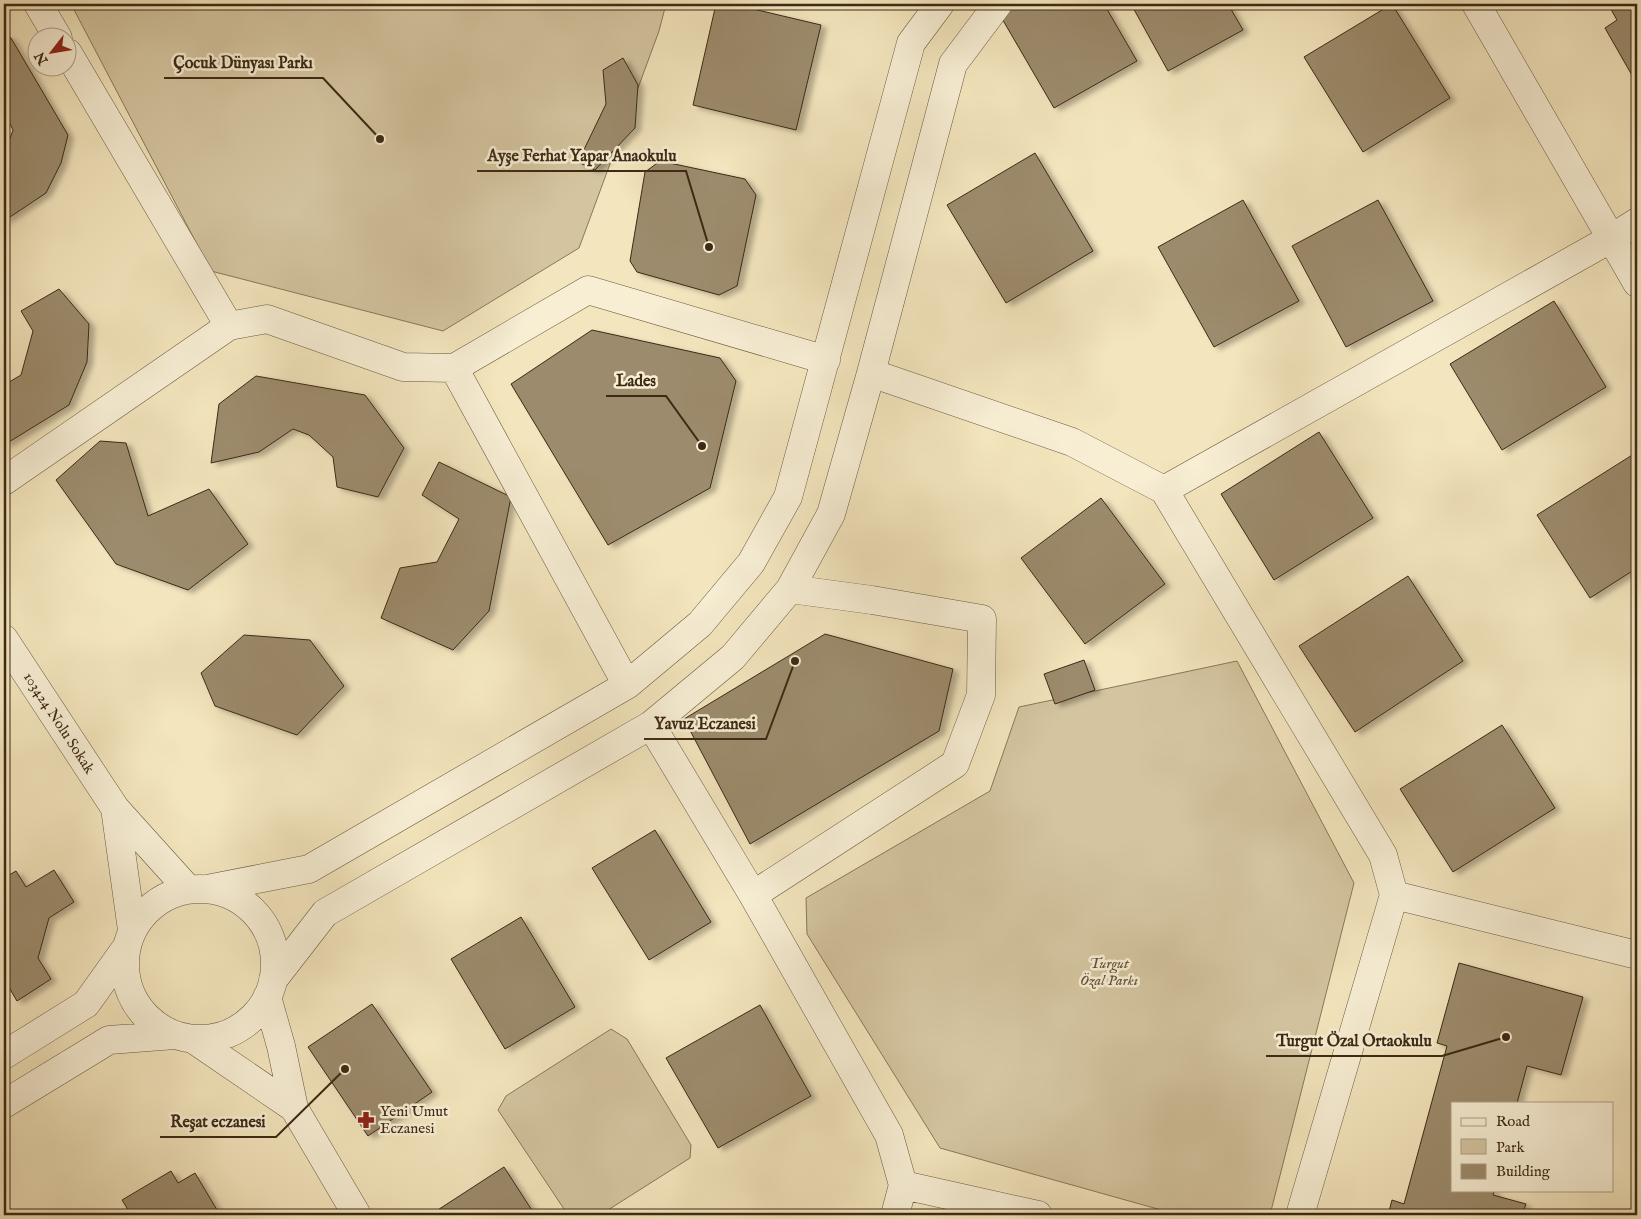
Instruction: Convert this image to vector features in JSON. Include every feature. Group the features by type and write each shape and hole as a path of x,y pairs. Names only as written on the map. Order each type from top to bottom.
{"street":[{"path":"38,4 52,28"},
{"path":"4,1055 86,1004 142,916 155,903 171,894 309,869 627,685 700,624 751,563 788,497 912,43 940,4"},
{"path":"4,1104 109,1040 184,1037 212,1038 229,1033 245,1025 258,1012 270,988 325,913 651,725 733,657 790,589 831,514 871,373 953,64 998,4"},
{"path":"1476,4 1637,283"},
{"path":"78,70 229,326"},
{"path":"1164,490 1612,238 1637,222"},
{"path":"4,481 229,326 267,319 403,367 454,368 588,290 826,360"},
{"path":"454,368 627,685"},
{"path":"871,373 1072,442 1164,490 1384,854 1394,896 1300,1215"},
{"path":"753,895 956,764 981,695 982,619 872,600 790,589"},
{"name":"103424 Nolu Sokak","path":"4,639 115,808 198,889"},
{"path":"651,725 753,895 889,1135 903,1186 895,1215"},
{"name":"103424 Nolu Sokak","path":"115,808 129,939"},
{"path":"198,889 224,892 241,900 255,912 265,927 272,944 275,962 270,988 294,1108 357,1215"},
{"path":"1394,896 1637,955"},
{"path":"129,939 125,966 127,984 134,1001 145,1015 159,1027 184,1037 294,1108"},
{"path":"903,1186 1038,1215"}],"green space":[{"path":"71,4 666,4 659,31 579,248 443,331 211,271"},
{"name":"Turgut Özal Parkı","path":"1237,661 1354,883 1270,1215 1179,1215 940,1148 807,934 806,898 990,791 1019,707"},
{"path":"611,1029 627,1039 691,1145 690,1158 600,1215 568,1215 498,1110 506,1096"}],"building":[{"path":"716,4 732,4 821,25 796,130 693,105"},
{"path":"1008,4 1104,4 1137,61 1054,108 997,10"},
{"path":"1131,4 1228,4 1243,30 1168,71"},
{"path":"1392,4 1450,98 1363,152 1304,57"},
{"path":"1608,4 1637,4 1637,84 1605,28 1617,20"},
{"path":"4,35 11,38 28,67 28,78 35,78 68,135 61,163 46,193 4,221 4,155 13,130 4,112"},
{"path":"623,58 638,85 635,128 595,170 578,162 606,104 603,70"},
{"path":"1035,153 1093,251 1006,303 947,205"},
{"path":"660,161 745,179 756,195 737,286 719,295 637,272 630,261 645,172"},
{"path":"1243,200 1299,301 1214,347 1158,247"},
{"path":"1378,200 1433,301 1346,347 1292,246"},
{"path":"59,289 89,324 87,362 69,405 4,445 4,385 21,375 33,331 21,311"},
{"path":"1554,301 1606,387 1502,450 1450,364"},
{"path":"592,330 720,358 736,381 710,488 608,545 511,384"},
{"path":"256,376 365,395 404,448 378,497 337,487 333,457 309,435 293,429 259,452 211,463 219,404"},
{"path":"1319,432 1373,518 1274,580 1221,494"},
{"path":"100,441 126,443 148,516 209,489 248,544 188,590 116,564 56,480"},
{"path":"1637,452 1637,568 1590,598 1537,515"},
{"path":"439,462 511,497 489,611 453,650 381,618 400,568 437,562 459,519 422,495"},
{"path":"1101,498 1165,584 1085,644 1021,558"},
{"path":"1408,576 1463,661 1355,732 1299,646"},
{"path":"825,634 953,669 939,731 750,844 684,719"},
{"path":"244,635 310,640 344,686 297,735 215,706 201,673"},
{"path":"1084,660 1095,690 1055,704 1044,674"},
{"path":"1502,725 1555,808 1453,872 1400,789"},
{"path":"655,830 711,922 649,960 592,868"},
{"path":"54,870 74,902 49,918 38,958 51,979 17,1001 4,979 4,878 16,871 26,887"},
{"path":"521,917 575,1007 505,1049 451,959"},
{"path":"1459,963 1583,997 1561,1075 1527,1066 1517,1102 1451,1102 1451,1192 1494,1192 1493,1195 1526,1204 1522,1215 1388,1215 1392,1200 1404,1204 1447,1046 1437,1043"},
{"path":"372,1004 432,1092 368,1136 308,1047"},
{"path":"760,1005 811,1096 718,1148 666,1058"},
{"path":"504,1167 535,1215 430,1215"},
{"path":"171,1171 178,1183 195,1173 220,1215 127,1215 130,1213 122,1200"}],"place":[{"name":"Çocuk Dünyası Parkı","path":"380,139"},
{"name":"Ayşe Ferhat Yapar Anaokulu","path":"709,247"},
{"name":"Lades","path":"702,446"},
{"name":"Yavuz Eczanesi","path":"795,661"},
{"name":"Turgut Özal Ortaokulu","path":"1506,1037"},
{"name":"Reşat eczanesi","path":"345,1069"},
{"name":"Yeni Umut Eczanesi","path":"366,1120"}]}
